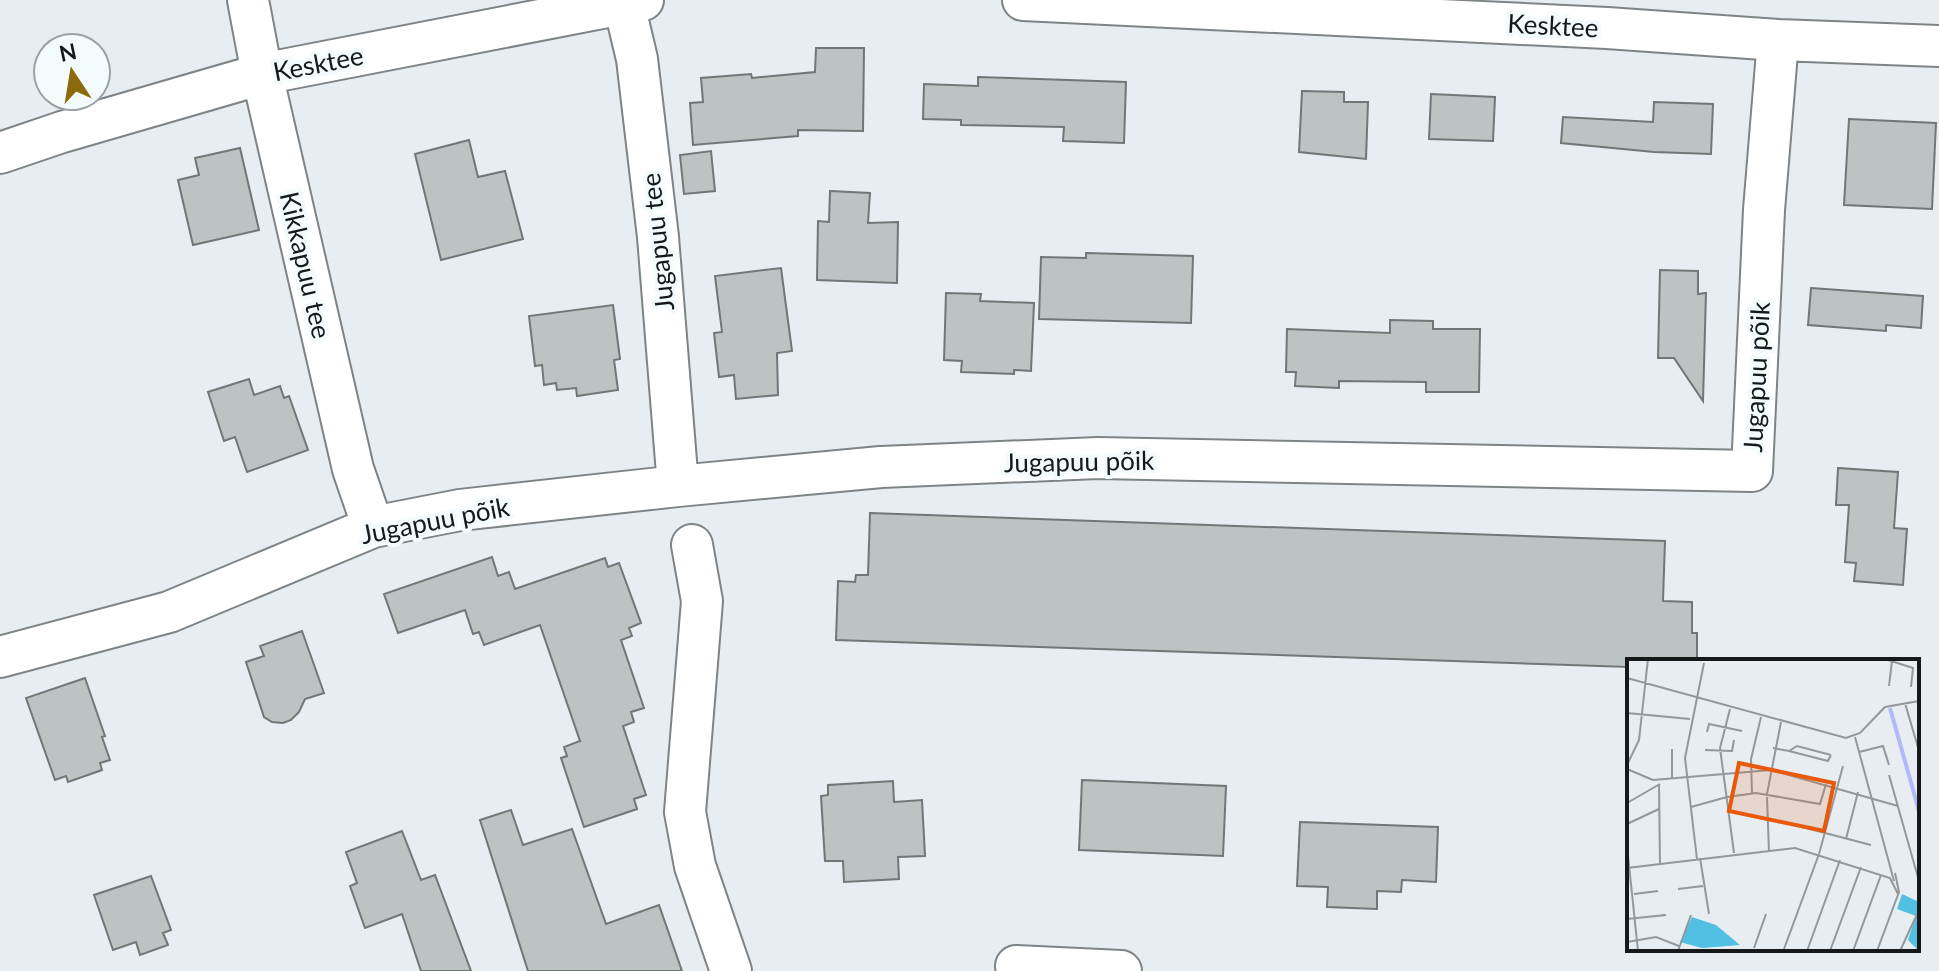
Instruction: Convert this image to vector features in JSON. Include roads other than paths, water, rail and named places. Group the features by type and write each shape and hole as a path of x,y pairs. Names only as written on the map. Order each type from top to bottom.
{"street":[{"name":"Kikkapuu tee","path":"248,0 262,74 353,469 373,527"},
{"name":"Kesktee","path":"1023,0 1939,46"},
{"name":"Kesktee","path":"0,153 262,74 630,1"},
{"name":"Jugapuu tee","path":"630,1 658,237 678,486"},
{"name":"Jugapuu põik","path":"0,657 169,612 373,527 460,510 678,486 881,467 1098,458 1752,471 1764,210 1778,40"},
{"path":"692,545 702,601 685,812 695,866 731,971"},
{"path":"1016,966 1121,971"}]}
